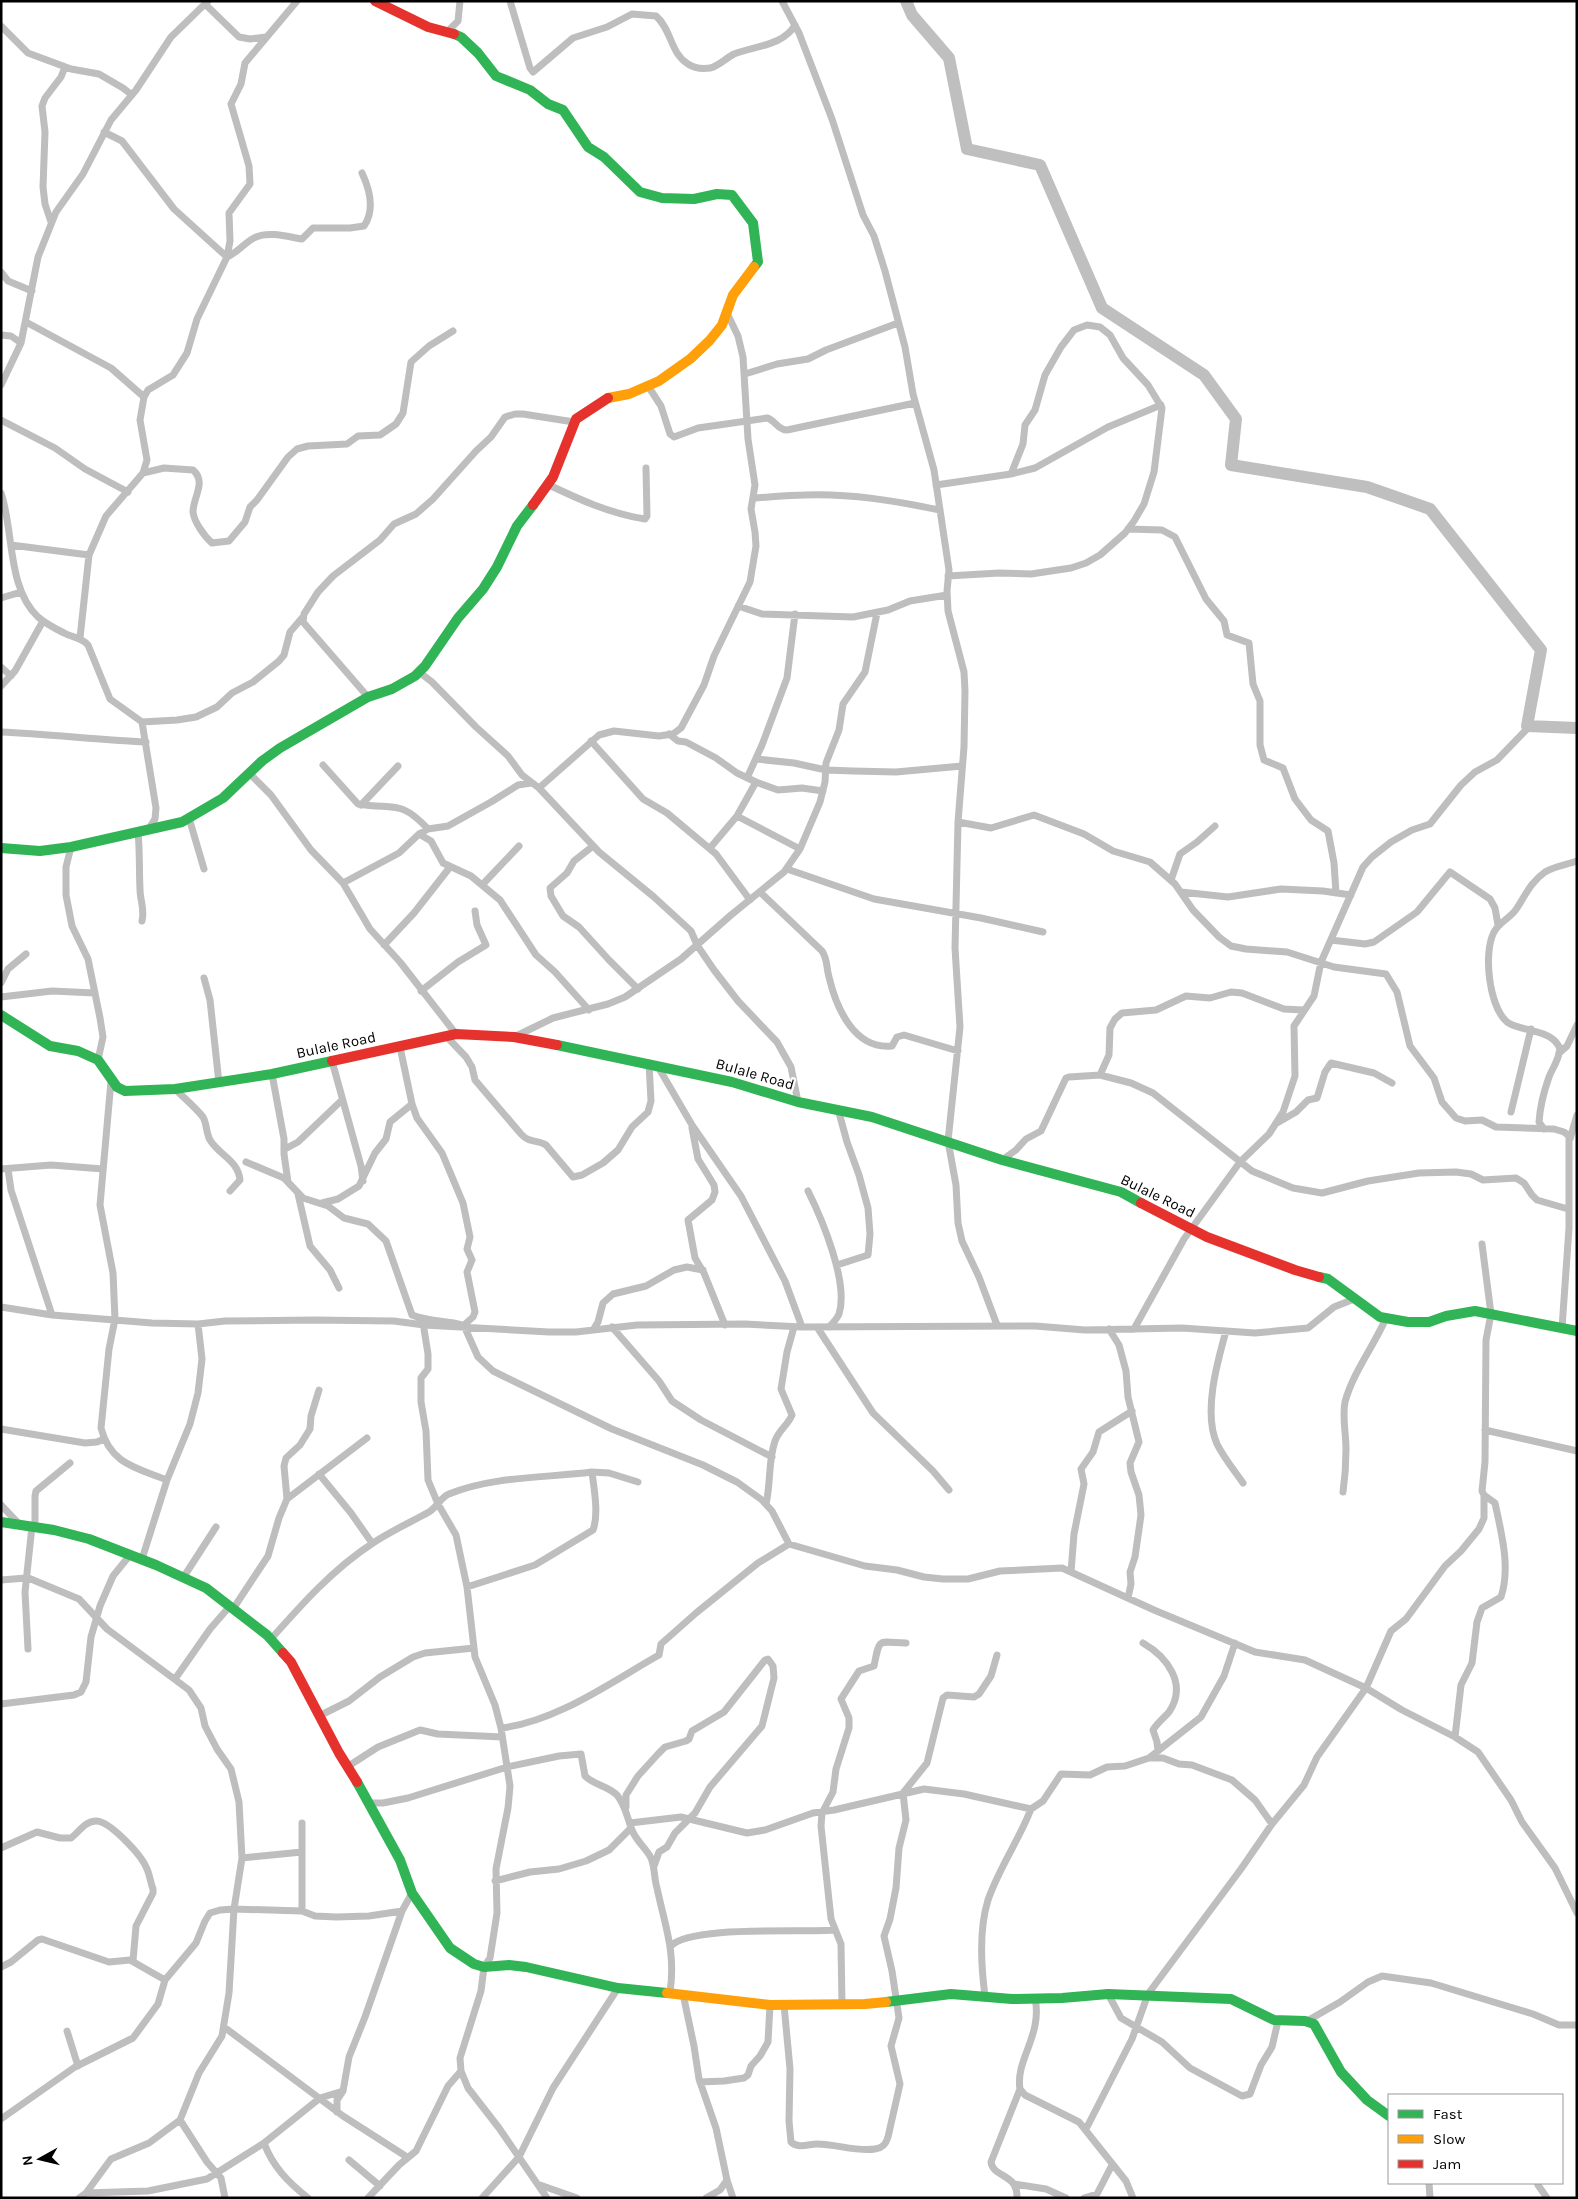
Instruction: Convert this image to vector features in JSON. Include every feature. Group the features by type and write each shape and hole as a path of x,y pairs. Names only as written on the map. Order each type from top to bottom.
{"street":[{"path":"80,638 89,555 106,516 143,473 147,460 140,420 144,396 148,390 173,375 187,354 197,319 227,257 230,241 229,215 250,184 249,166 231,104 241,84 244,63 297,1"},
{"path":"1,848 40,850 71,847 143,832 189,818 214,805 272,753 368,697 401,685 419,672 458,618 490,579 517,526 555,475 574,422 587,410 605,398 629,394 659,382 690,360 722,325 733,295 758,260 753,223 732,195 717,194 694,199 662,198 640,192 604,157 588,147 563,110 548,104 530,90 496,76 468,42 448,31 428,26 391,8 379,5 375,1"},
{"path":"448,31 458,21 460,1"},
{"path":"510,1 532,72 573,38 607,28 632,14 656,16 665,27 678,57 690,66 698,68 714,67 733,55 776,41 790,33 795,25"},
{"path":"782,1 795,25 832,119 863,215 874,236 898,323 915,403 929,445 936,485 948,576 947,595 951,624 965,678 958,822 955,948 960,1019 948,1141 956,1185 958,1223 962,1241 979,1277 997,1325"},
{"path":"1,385 21,343 38,257 51,222 83,174 111,120 132,95 171,37 207,2 239,37 250,39 266,37"},
{"path":"1,26 28,52 65,67 99,74 132,95"},
{"path":"51,222 45,204 43,187 46,132 42,106 45,98 61,77 65,67"},
{"path":"104,132 122,142 174,209 227,257"},
{"path":"227,257 239,251 256,236 272,234 302,239 313,228 364,226 370,211 370,193 362,173"},
{"path":"1,272 8,281 32,291"},
{"path":"539,788 599,735 614,731 652,737 677,732 686,720 752,578 756,546 751,509 755,485 749,446 745,374 738,336 727,313"},
{"path":"26,322 111,368 144,396"},
{"path":"745,374 777,364 808,359 826,350 898,323"},
{"path":"948,576 999,573 1031,574 1071,568 1086,563 1117,542 1144,504 1154,472 1162,410 1161,405 1148,385 1123,358 1105,330 1093,325 1074,330 1061,346 1045,375 1036,406 1025,425 1023,444 1011,474"},
{"path":"143,473 164,468 187,468 196,472 200,488 193,510 196,520 212,543 229,541 245,522 250,507 288,457 297,449 308,446 347,444 358,436 380,435 396,424 403,413 411,362 429,346 452,331"},
{"path":"1,335 17,338 21,343"},
{"path":"648,386 658,398 672,437 680,436 702,427 769,418 781,429 787,430 915,403"},
{"path":"936,485 1011,474 1046,464 1108,428 1161,405"},
{"path":"1,493 20,592 30,607 43,620 64,633 80,638 88,645 110,699 142,722 177,720 196,717 217,707 232,693 253,682 281,660 290,632 302,618 318,592 333,576 380,540 394,524 416,514 433,499 464,463 492,437 505,417 523,414 574,422"},
{"path":"1,420 55,448 85,469 128,492"},
{"path":"547,484 594,504 644,519 648,516 646,468"},
{"path":"754,498 806,494 847,496 875,498 940,510"},
{"path":"1128,529 1162,530 1175,537 1200,589 1224,621 1228,635 1249,643 1253,684 1260,702 1259,741 1263,758 1270,764 1284,770 1295,799 1311,820 1328,831 1334,862 1336,893"},
{"path":"11,545 89,555"},
{"path":"1,598 20,592"},
{"path":"738,606 762,614 853,617 877,613 904,602 947,595"},
{"path":"514,1037 553,1018 616,1002 638,989 697,945 787,869 800,849 824,791 828,758 839,730 843,704 865,672 877,613"},
{"path":"746,778 756,759 787,678 795,614"},
{"path":"302,618 368,697"},
{"path":"1,686 11,676 43,620"},
{"path":"1,667 11,676"},
{"path":"419,672 432,682 476,727 508,756 522,775 539,788 593,846 691,931 697,945 738,1001 777,1042 791,1067 798,1102"},
{"path":"142,722 156,808 155,819 143,832 140,856 140,889 144,911 142,921"},
{"path":"1134,1329 1184,1239 1240,1162 1269,1134 1277,1123 1293,1085 1296,1065 1294,1026 1314,996 1321,962 1364,866 1372,857 1406,833 1430,824 1461,785 1475,772 1497,760 1526,730"},
{"path":"1,732 35,732 78,738 146,742"},
{"path":"669,734 678,741 686,742 756,782 778,790 802,788 824,791"},
{"path":"591,741 644,799 667,813 710,848 725,864 750,900"},
{"path":"756,759 794,763 826,770 896,772 962,766"},
{"path":"323,765 351,798 361,805 400,807 412,814 428,829"},
{"path":"361,805 398,766"},
{"path":"250,774 271,795 311,850 343,883 365,922 400,962 456,1034"},
{"path":"710,848 737,816 756,782"},
{"path":"343,883 398,853 419,834 428,829 448,826 518,785 531,783"},
{"path":"958,822 991,828 1034,815 1091,837 1113,851 1150,862 1171,880 1193,910 1219,937 1231,946 1287,952 1350,971 1384,973 1389,976 1399,1000 1410,1046 1434,1078 1442,1102 1456,1118 1482,1120 1496,1127 1544,1129 1564,1132 1572,1136"},
{"path":"737,816 800,849"},
{"path":"189,818 204,869"},
{"path":"1171,880 1180,854 1215,826"},
{"path":"419,834 431,841 442,861 483,884 503,904 536,956 559,977 589,1010"},
{"path":"483,884 520,846"},
{"path":"593,846 574,861 566,873 550,888 550,893 564,916 579,927 608,960 638,989"},
{"path":"71,847 65,877 69,914 72,926 88,959 95,993 103,1037 98,1060"},
{"path":"1559,1053 1557,1043 1531,1029 1507,1022 1498,1010 1489,984 1492,938 1498,926 1514,913 1535,880 1549,869 1577,861"},
{"path":"384,944 414,913 450,867"},
{"path":"787,869 815,877 874,899 1043,932"},
{"path":"1332,940 1365,944 1372,943 1417,912 1450,872 1493,903 1498,926"},
{"path":"1180,892 1228,896 1281,890 1336,893 1351,896"},
{"path":"760,892 822,951 827,962 830,982 847,1024 856,1034 869,1042 887,1047 892,1046 897,1037 904,1035 958,1051"},
{"path":"421,991 458,962 486,945 477,926 475,911"},
{"path":"1,983 8,969 26,954"},
{"path":"204,978 210,1000 219,1083"},
{"path":"1,997 52,991 95,993"},
{"path":"1100,1075 1109,1055 1110,1028 1115,1019 1122,1013 1156,1010 1186,996 1210,998 1231,992 1242,993 1278,1007 1303,1010"},
{"path":"1,1015 50,1046 78,1051 98,1060 111,1081 100,1213 113,1273 115,1319 101,1418 104,1439 118,1458 168,1480"},
{"path":"1544,1129 1539,1122 1547,1083 1559,1053 1567,1046 1577,1025"},
{"path":"1511,1112 1531,1029"},
{"name":"Bulale Road","path":"111,1081 125,1091 175,1089 272,1074 456,1034 514,1037 653,1064 732,1082 798,1102 838,1109 898,1124 1002,1160 1121,1192 1192,1229 1265,1259 1328,1280 1374,1314 1386,1318 1408,1322 1429,1322 1470,1311 1577,1331"},
{"path":"446,1036 472,1066 475,1080 521,1134 528,1141 544,1143 572,1177 582,1175 603,1164 618,1150 632,1127 648,1112 651,1101 653,1064"},
{"path":"400,1047 412,1104 422,1126 442,1153 463,1203 470,1238 468,1248 472,1260 467,1270 467,1275 471,1283 475,1312 465,1326"},
{"path":"332,1061 361,1166 363,1181"},
{"path":"1277,1123 1296,1112 1308,1100 1317,1098 1325,1072 1331,1063 1374,1072 1392,1083"},
{"path":"653,1064 741,1196 785,1281 802,1327"},
{"path":"272,1074 288,1182"},
{"path":"1002,1160 1016,1150 1026,1139 1041,1131 1067,1077 1100,1075 1131,1083 1153,1093 1240,1162 1263,1176 1293,1188 1318,1193 1331,1192 1368,1181 1430,1172 1470,1174 1484,1180 1515,1178 1524,1183 1537,1200 1568,1209"},
{"path":"175,1089 202,1116 207,1124 210,1140 232,1161 238,1171 240,1180 230,1191"},
{"path":"284,1149 298,1142 342,1100"},
{"path":"322,1203 346,1196 363,1181 375,1153 387,1137 390,1122 412,1104"},
{"path":"836,1265 868,1255 870,1234 868,1208 838,1109"},
{"path":"1562,1328 1572,1136 1577,1115"},
{"path":"692,1125 698,1159 715,1188 712,1200 688,1219 694,1255 703,1270 725,1325"},
{"path":"246,1162 288,1182 298,1194 308,1200 322,1203 344,1218 368,1224 386,1241 412,1315 429,1321 449,1320 465,1326 478,1357 493,1371 612,1429 720,1474 747,1488 766,1504 777,1518 789,1544 857,1565 897,1570 934,1578 968,1579 1000,1571 1059,1568 1235,1643 1265,1654 1305,1660 1366,1688 1402,1710 1455,1737 1472,1748 1483,1759 1522,1822 1555,1868 1577,1913"},
{"path":"52,1315 5,1169 51,1165 103,1169"},
{"path":"808,1191 820,1217 836,1265 839,1285 839,1310 837,1317 829,1327"},
{"path":"298,1194 310,1246 330,1270 339,1288"},
{"path":"1568,1228 1577,1223"},
{"path":"1086,2129 1118,2069 1137,2026 1148,1994 1242,1869 1272,1824 1304,1785 1317,1757 1366,1688 1391,1631 1406,1619 1444,1566 1461,1551 1484,1518 1482,1485 1485,1467 1486,1344 1490,1314 1482,1244"},
{"path":"593,1330 598,1322 603,1303 613,1294 646,1286 674,1270 687,1267 703,1270"},
{"path":"1,1307 52,1315 152,1323 394,1321 424,1325 549,1332 637,1325 794,1327 997,1325 1109,1329 1182,1328 1255,1333 1303,1329 1313,1325 1334,1307 1354,1299"},
{"path":"1343,1492 1346,1453 1344,1416 1346,1402 1357,1375 1377,1339 1386,1318"},
{"path":"142,1560 168,1480 190,1424 200,1385 202,1358 198,1324"},
{"path":"612,1327 641,1358 672,1401 701,1420 772,1457"},
{"path":"766,1504 772,1457 778,1434 792,1415 781,1389 787,1352 794,1327"},
{"path":"817,1327 874,1413 933,1470 949,1490"},
{"path":"424,1329 428,1369 421,1378 421,1402 426,1431 428,1480 438,1504 456,1535 467,1587 475,1657 495,1705 501,1728 510,1795 495,1880 497,1913 490,1958 484,1967 474,2017 460,2058 460,2071 468,2088 540,2185 547,2198"},
{"path":"1109,1329 1119,1345 1139,1442 1131,1459 1130,1469 1138,1495 1141,1515 1135,1558 1130,1572 1132,1584 1128,1598"},
{"path":"1226,1331 1214,1382 1213,1427 1217,1444 1243,1483"},
{"path":"175,1679 210,1629 231,1608 268,1556 279,1518 287,1499 284,1466 286,1458 300,1446 310,1429 311,1416 319,1390"},
{"path":"1071,1572 1074,1534 1084,1484 1081,1468 1090,1458 1100,1431 1132,1412"},
{"path":"1,1429 85,1443 104,1439"},
{"path":"1485,1430 1577,1451"},
{"path":"287,1499 367,1438"},
{"path":"28,1648 27,1612 24,1592 34,1526 34,1496 36,1491 70,1463"},
{"path":"467,1587 535,1565 593,1530 595,1524 592,1472"},
{"path":"271,1639 314,1591 335,1571 372,1543 408,1522 428,1513 448,1495 483,1484 592,1472 609,1473 638,1482"},
{"path":"319,1474 351,1513 372,1543"},
{"path":"1455,1737 1461,1685 1472,1663 1477,1622 1482,1608 1502,1597 1504,1585 1504,1553 1495,1503 1484,1495"},
{"path":"1,1505 19,1525"},
{"path":"1,1522 34,1526 89,1539 142,1560 206,1588 271,1639 291,1662 347,1767 370,1803 400,1860 412,1893 450,1948 464,1959 484,1967 509,1965 526,1967 618,1988 670,1992 770,2005 842,2005 896,2001 939,1994 1012,1999 1108,1994 1148,1994 1213,2000 1231,1999 1278,2021 1307,2020 1340,2002 1368,1982 1382,1976 1430,1983 1533,2014 1558,2025 1577,2026"},
{"path":"183,1578 216,1527"},
{"path":"501,1728 525,1724 563,1708 604,1688 659,1655 661,1644 696,1613 758,1563 789,1544"},
{"path":"1,1704 74,1695 81,1692 86,1682 92,1637 97,1617 113,1576 130,1555"},
{"path":"1,1580 26,1577 79,1600 107,1629 175,1679 195,1697 201,1708 205,1726 233,1774 239,1802 242,1858 234,1910 224,2027 217,2046 199,2073 180,2120 149,2143 111,2159 82,2195"},
{"path":"842,2005 841,1944 834,1930 821,1826 822,1812 833,1792 836,1770 849,1728 849,1718 842,1702 842,1696 859,1671 874,1666 877,1648 880,1643 906,1643"},
{"path":"1144,1643 1167,1662 1177,1684 1172,1706 1152,1730 1157,1742 1158,1752"},
{"path":"985,1996 983,1926 988,1902 1031,1809 1043,1801 1061,1774 1090,1775 1106,1768 1125,1766 1149,1758 1158,1752 1201,1717 1224,1676 1235,1643"},
{"path":"320,1716 349,1701 380,1677 413,1657 425,1653 474,1648"},
{"path":"784,2005 790,2062 789,2121 792,2142 798,2146 816,2144 875,2149 886,2144 900,2093 900,2084 891,2046 899,2024 892,1971 884,1936 890,1919 896,1888 899,1848 906,1820 903,1793 927,1763 943,1698 947,1695 974,1697 979,1694 990,1676 996,1655"},
{"path":"653,1867 659,1852 667,1847 689,1820 710,1787 762,1726 774,1678 773,1666 768,1660 765,1660 724,1712 692,1731 690,1738 686,1741 665,1747 638,1776 626,1796 626,1810 630,1825 651,1859 663,1922 671,1946 673,1962 670,1992"},
{"path":"347,1767 378,1747 420,1730 436,1734 502,1737"},
{"path":"370,1803 383,1803 408,1798 507,1767 559,1756 581,1754 586,1777 612,1790 626,1810"},
{"path":"1149,1758 1163,1758 1197,1766 1232,1780 1255,1800 1272,1824"},
{"path":"495,1880 530,1872 559,1869 586,1861 609,1850 630,1825 677,1817 747,1833 765,1830 813,1813 924,1789 964,1794 1031,1809"},
{"path":"1,1848 37,1832 66,1839 71,1838 84,1826 96,1821 101,1822 124,1840 146,1867 153,1889 153,1893 136,1926 134,1961"},
{"path":"302,1823 302,1911"},
{"path":"242,1858 302,1852"},
{"path":"337,2112 337,2100 343,2091 349,2057 402,1911 412,1893"},
{"path":"1,2119 78,2066 132,2038 158,2004 165,1980 196,1943 210,1913 220,1910 302,1911 315,1916 336,1917 369,1916 402,1911"},
{"path":"671,1946 682,1940 718,1933 834,1930"},
{"path":"1,1967 11,1962 42,1938 103,1960 134,1961 165,1980"},
{"path":"482,2198 519,2158 553,2088 618,1988"},
{"path":"683,1994 700,2082 716,2128 727,2180 733,2198"},
{"path":"1108,1994 1118,2015 1170,2048 1190,2068 1230,2091 1245,2096 1250,2094 1261,2065 1272,2047 1278,2021"},
{"path":"1017,2198 1014,2184 1008,2177 995,2170 991,2162 1020,2089 1020,2073 1037,2017 1035,1998"},
{"path":"700,2082 724,2081 744,2078 748,2075 751,2066 760,2056 768,2042 770,2005"},
{"path":"1307,2020 1317,2027 1342,2072 1367,2100 1388,2115"},
{"path":"224,2027 337,2112 408,2157"},
{"path":"67,2031 78,2066"},
{"path":"368,2198 389,2174 420,2144 448,2086 460,2071"},
{"path":"1020,2089 1025,2095 1072,2117 1086,2129 1126,2181 1133,2198"},
{"path":"82,2195 148,2192 207,2179 264,2143 320,2098 343,2091"},
{"path":"180,2120 207,2162 221,2178 225,2198"},
{"path":"264,2143 269,2157 279,2172 308,2198"},
{"path":"350,2160 380,2186"},
{"path":"1084,2198 1097,2194 1112,2165"},
{"path":"706,2198 720,2190 727,2180"},
{"path":"1014,2184 1046,2190 1066,2198"},
{"path":"1429,2184 1430,2198"},
{"path":"1538,2184 1547,2198"},
{"path":"540,2185 577,2198"}],"waterway":[{"path":"906,1 912,15 949,58 967,149 1040,165 1102,308 1204,375 1236,419 1231,465 1367,487 1430,509 1541,650 1527,726 1577,728"}],"traffic: fast":[{"path":"454,34 461,37 478,53 496,76 530,90 548,104 563,110 588,147 604,157 640,192 662,198 694,199 717,194 732,195 753,223 758,262 754,267"},
{"path":"1,848 40,851 71,847 182,822 223,798 262,761 280,748 368,697 392,689 415,676 425,666 458,618 483,589 497,567 517,526 533,505"},
{"path":"1,1015 50,1046 78,1051 98,1060 117,1087 125,1091 175,1089 272,1074 332,1061"},
{"path":"557,1045 732,1082 798,1102 872,1117 1002,1160 1121,1192 1141,1203"},
{"path":"1319,1277 1328,1279 1380,1317 1408,1322 1429,1322 1446,1316 1475,1311 1577,1331"},
{"path":"1,1522 54,1530 89,1539 156,1565 206,1588 267,1635 283,1653"},
{"path":"357,1782 400,1860 412,1893 450,1948 474,1964 484,1967 509,1965 526,1967 618,1988 667,1993"},
{"path":"886,2002 951,1994 1012,1999 1062,1998 1108,1994 1231,1999 1274,2020 1305,2021 1314,2024 1341,2072 1367,2100 1388,2115"}],"traffic: slow":[{"path":"608,398 629,394 659,381 690,359 710,340 722,325 733,295 754,267"},
{"path":"667,1993 770,2005 886,2002"}],"traffic: jam":[{"path":"375,1 428,27 454,34"},
{"path":"533,505 553,477 576,419 608,398"},
{"path":"332,1061 456,1034 514,1037 557,1045"},
{"path":"1141,1203 1207,1237 1319,1277"},
{"path":"283,1653 291,1662 339,1753 357,1782"}]}
